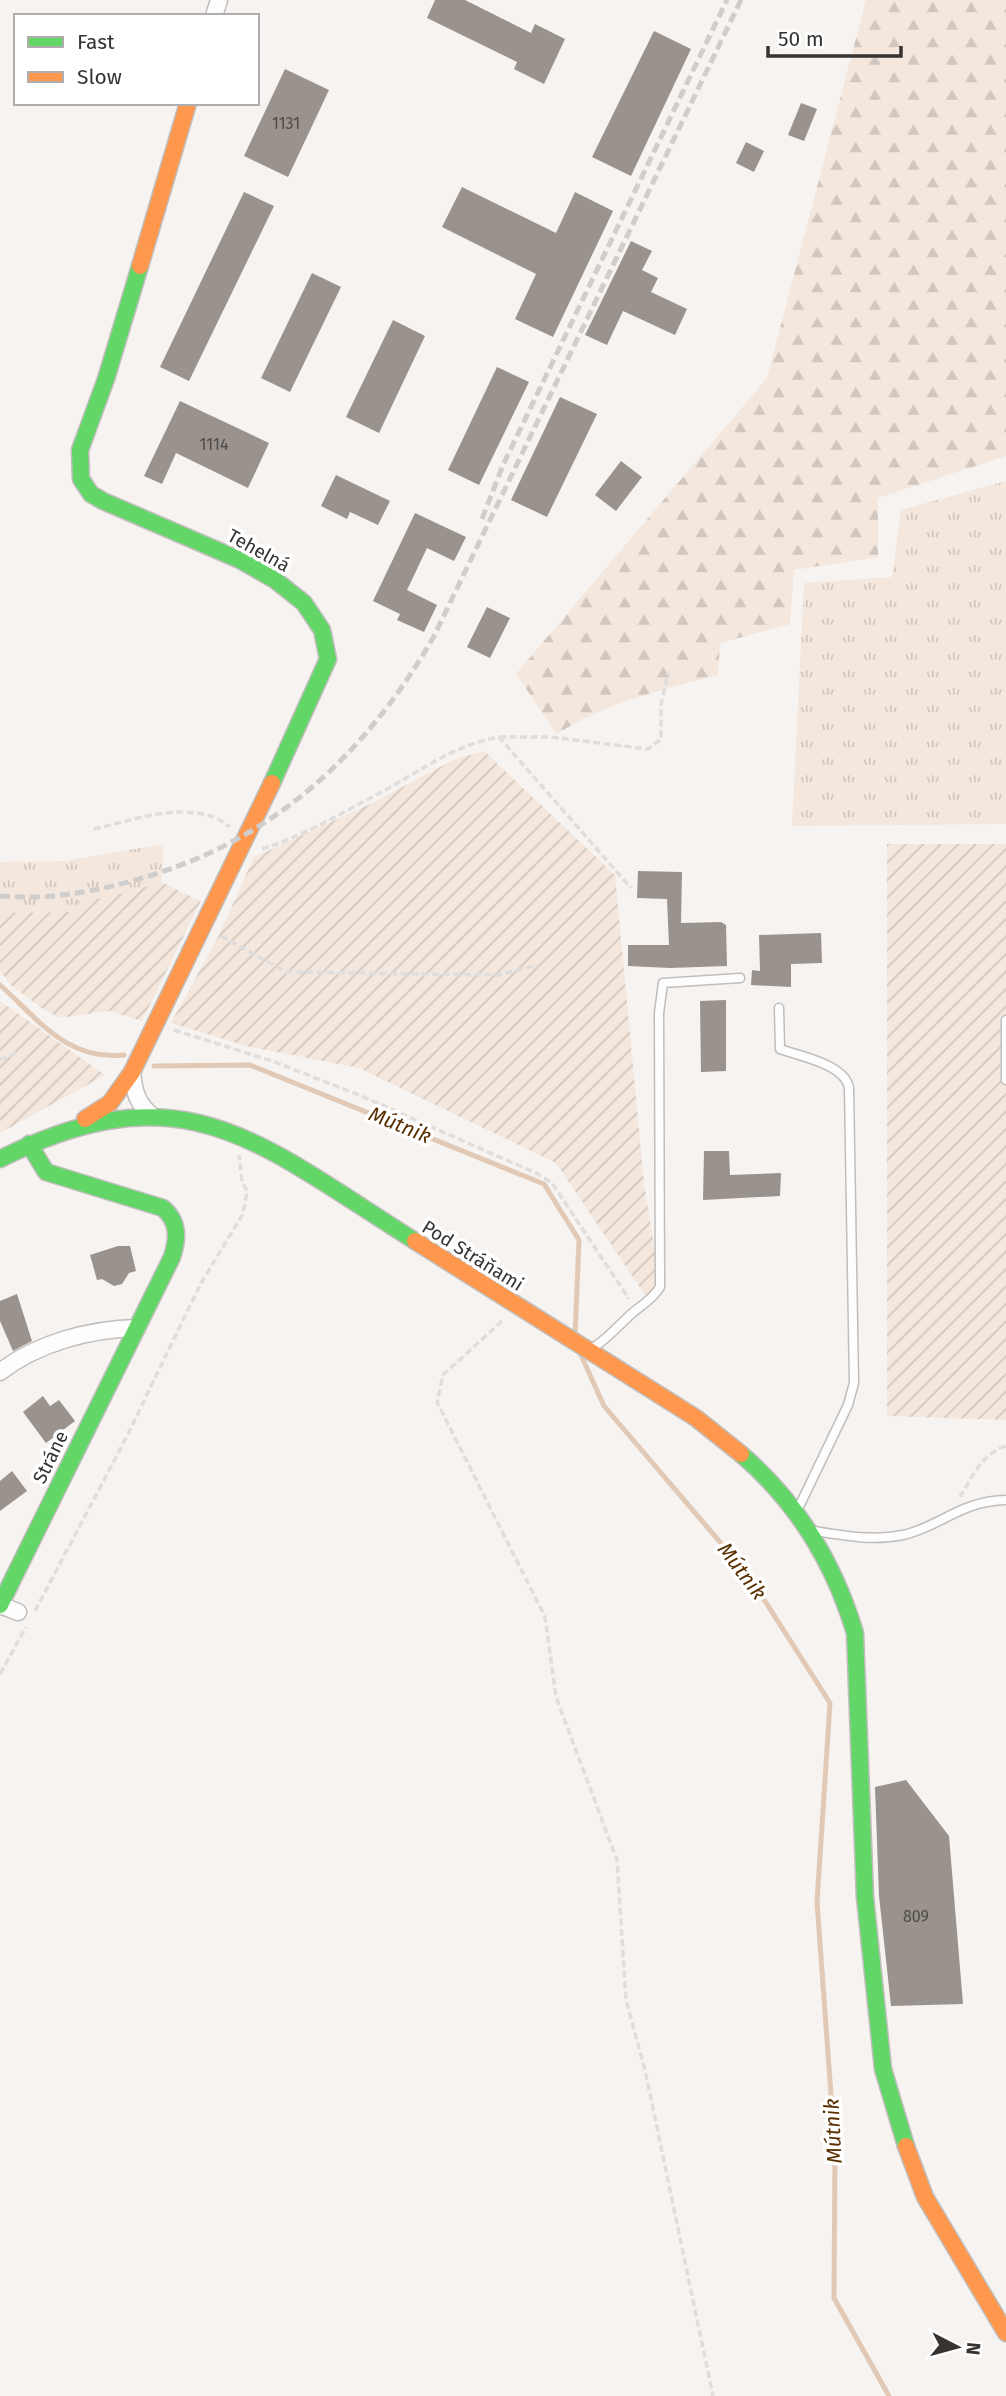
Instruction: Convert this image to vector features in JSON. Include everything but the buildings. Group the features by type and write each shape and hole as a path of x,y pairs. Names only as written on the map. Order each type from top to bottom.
{"street":[{"name":"Tehelná","path":"80,1122 110,1103 132,1072 241,850 328,659 325,634 310,609 277,582 228,555 97,498 84,485 78,466 80,450 106,379 187,105"},
{"path":"132,1072 137,1098 152,1116"},
{"name":"Pod Stráňami","path":"0,1160 80,1122 135,1115 211,1125 244,1136 279,1154 370,1216 707,1426 750,1463 796,1514 826,1556 846,1598 857,1647 865,1897 883,2069 900,2131 925,2197 952,2247 1006,2333"},
{"name":"Stráne","path":"18,1612 0,1605 176,1248 178,1233 170,1213 148,1201 46,1172 29,1144"},
{"path":"0,1372 21,1358 68,1339 107,1329 137,1328"}],"lane":[{"path":"583,1347 607,1340 626,1319 654,1297 661,1277 659,1013 663,983 740,978"},
{"path":"779,1008 780,1049 837,1070 848,1082 849,1088 854,1383 848,1405 796,1514"},
{"path":"1006,1020 1006,1080"},
{"path":"809,1530 860,1539 905,1535 950,1514 990,1500 1006,1500"}],"path":[{"path":"94,829 164,814 196,814 222,820 241,850 265,849 379,793 438,758 469,744 499,737 550,737 648,749 661,739 663,685 668,673"},
{"path":"499,737 631,888"},
{"path":"204,926 286,972 498,975 537,965"},
{"path":"158,1019 185,1036 275,1062 372,1100 536,1172 552,1183 629,1295 631,1306 626,1319"},
{"path":"0,1060 18,1052"},
{"path":"0,1674 126,1438 201,1283 243,1214 247,1191 238,1157 244,1136"},
{"path":"522,1310 497,1324 443,1375 437,1402 545,1617 556,1698 617,1860 626,2000 645,2070 713,2396"},
{"path":"950,1514 976,1469 998,1449 1006,1446"}],"green space":[{"path":"866,0 1006,0 1006,456 878,498 878,557 794,570 790,624 720,643 718,675 615,705 557,734 516,674 767,378"},
{"path":"1006,481 1006,824 792,826 804,583 892,577 901,510"},
{"path":"484,751 615,875 644,1183 659,1276 654,1290 646,1296 556,1163 359,1068 246,1046 171,1023 219,935 254,857 370,804 455,759"},
{"path":"164,844 161,882 106,898 79,901 73,912 0,913 0,862 64,861"},
{"path":"887,844 1006,844 1006,1420 887,1416"},
{"path":"161,882 201,901 142,1021 109,1011 60,1018 12,986 0,971 0,913 73,912 78,901 106,898"},
{"path":"0,1001 105,1075 0,1133"}],"waterway":[{"name":"Mútnik","path":"0,985 41,1024 70,1045 86,1052 124,1055"},
{"name":"Mútnik","path":"154,1066 250,1065 544,1184 579,1240 575,1336"},
{"name":"Mútnik","path":"581,1355 604,1406 749,1576 830,1703 817,1902 835,2150 834,2298 889,2396"}],"railway":[{"path":"482,519 503,465 727,0"},
{"path":"0,896 36,897 90,891 190,862 234,841 312,788 377,720 433,638 741,0"}],"traffic: fast":[{"path":"140,266 106,379 80,450 81,479 91,494 103,501 240,560 275,580 304,603 322,630 328,659 272,783"},
{"path":"0,1159 65,1132 121,1119 172,1118 219,1129 264,1148 311,1174 415,1241"},
{"path":"0,1605 172,1257 176,1237 172,1219 163,1208 46,1172 29,1144"},
{"path":"741,1454 779,1492 811,1535 836,1582 855,1633 865,1897 883,2069 906,2146"}],"traffic: slow":[{"path":"140,266 187,105"},
{"path":"85,1119 110,1103 132,1072 272,783"},
{"path":"415,1241 696,1418 741,1454"},
{"path":"906,2146 925,2197 1006,2333"}]}
